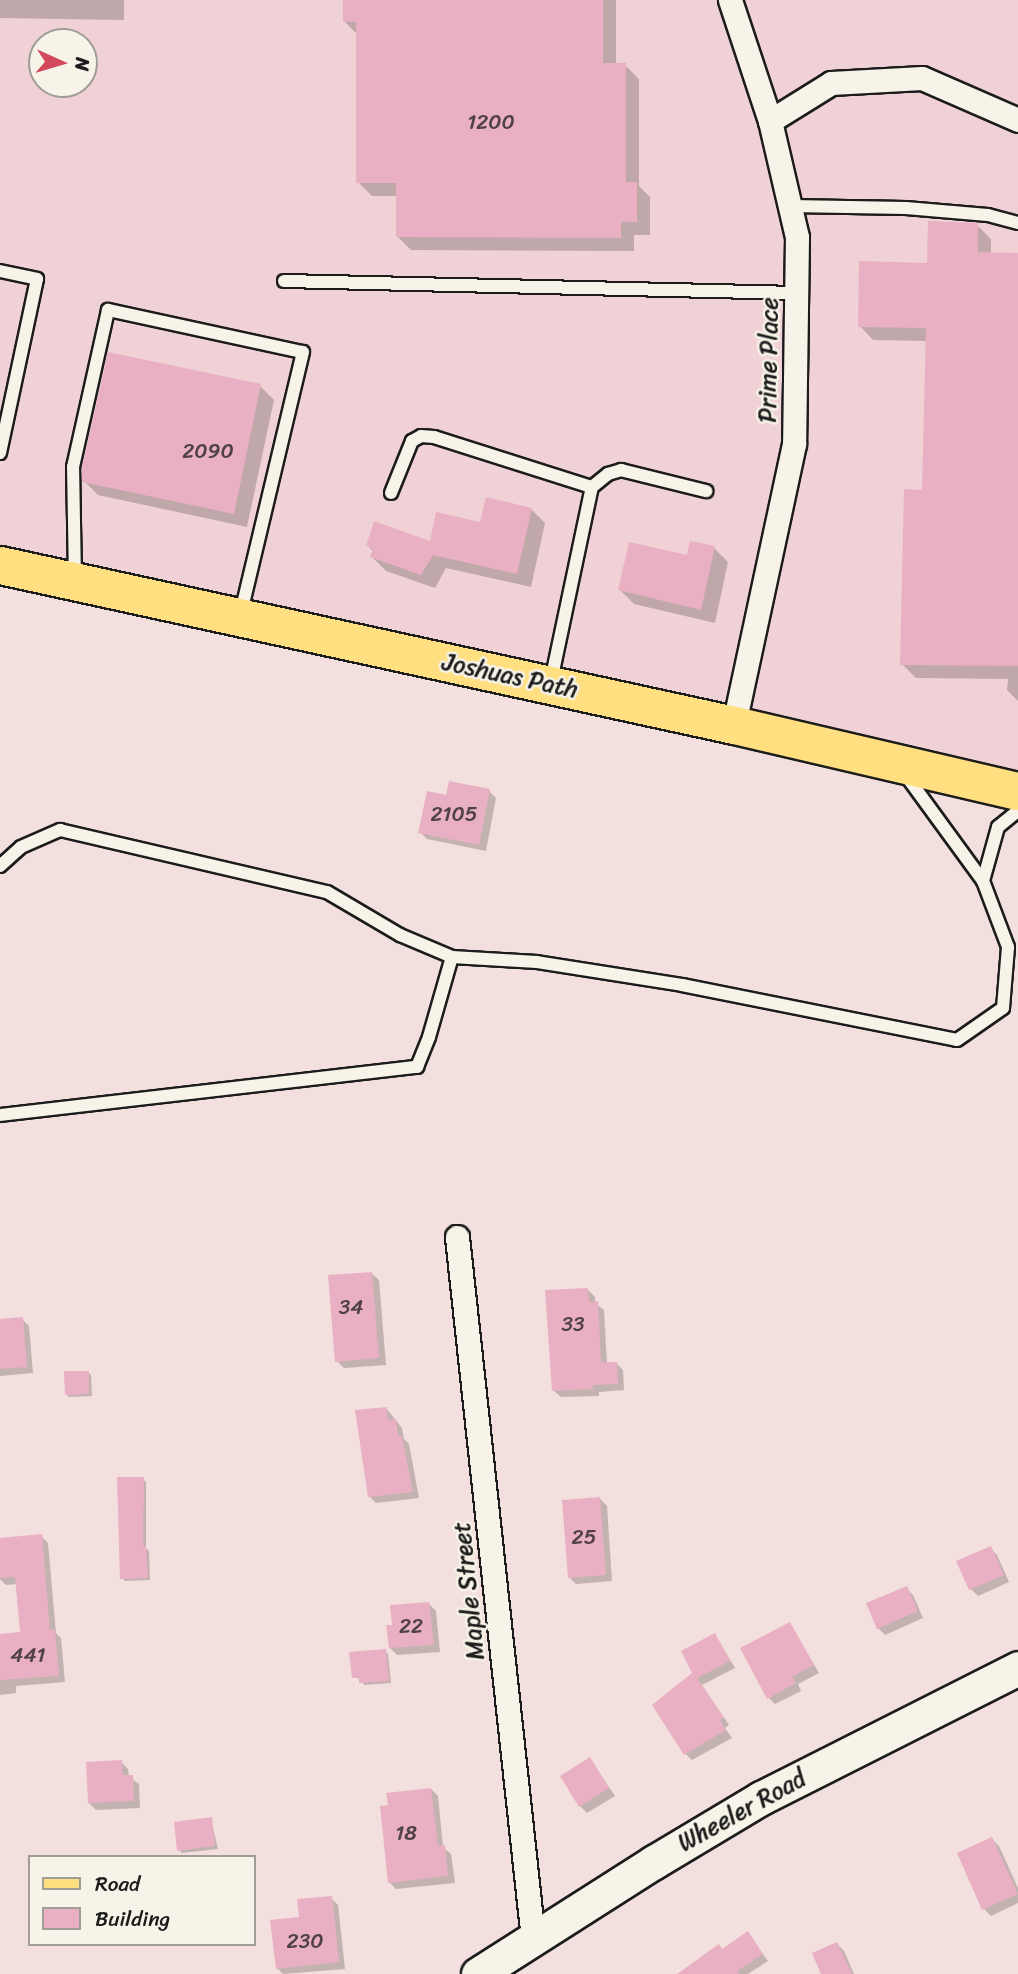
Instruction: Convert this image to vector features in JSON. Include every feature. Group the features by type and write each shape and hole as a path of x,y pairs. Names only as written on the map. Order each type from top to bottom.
{"main road":[{"name":"Joshuas Path","path":"0,565 734,725 1018,791"},
{"name":"Wheeler Road","path":"478,1974 761,1798 1018,1668"}],"street":[{"name":"Prime Place","path":"730,0 770,121 797,237 794,444 734,725"},
{"path":"770,121 831,83 922,78 1018,120"},
{"name":"Maple Street","path":"457,1237 533,1939"}],"lane":[{"path":"790,206 906,208 988,215 1018,223"},
{"path":"0,271 37,279 5,407 0,453"},
{"path":"284,281 796,293"},
{"path":"75,581 73,467 108,310 303,352 240,617"},
{"path":"391,493 412,441 421,436 433,437 592,487"},
{"path":"550,685 592,487 608,474 621,470 706,491"},
{"path":"0,866 21,847 60,830 327,892 400,935 452,957 537,962 682,985 957,1040 1003,1008 1008,947 982,881 897,762"},
{"path":"982,881 998,827 1018,811"},
{"path":"0,1115 416,1068 429,1037 452,957"}],"shaded area":[{"path":"0,0 1018,0 1018,786 0,559"}],"building":[{"path":"343,0 603,0 603,63 626,63 626,182 637,182 637,222 621,222 621,238 396,237 396,183 356,183 356,22 343,22"},
{"path":"928,221 978,223 978,252 1018,253 1018,666 900,665 904,489 922,490 926,328 858,327 859,261 927,263"},
{"path":"108,352 261,384 234,514 82,482 82,468"},
{"path":"486,497 532,508 517,574 433,555 421,575 370,557 373,549 366,546 374,521 430,541 436,512 480,522"},
{"path":"690,541 715,546 701,610 618,590 629,542 687,555"},
{"path":"449,781 490,789 479,845 418,833 427,791 446,795"},
{"path":"372,1272 379,1358 335,1362 328,1275"},
{"path":"588,1288 589,1302 598,1301 601,1362 617,1362 618,1384 593,1385 593,1389 552,1391 545,1290"},
{"path":"23,1317 27,1367 0,1369 0,1319"},
{"path":"64,1371 89,1371 89,1394 65,1395"},
{"path":"387,1407 388,1420 396,1419 398,1436 402,1436 413,1492 368,1497 355,1410"},
{"path":"117,1477 144,1477 143,1546 146,1546 148,1578 120,1579"},
{"path":"600,1497 606,1575 568,1578 562,1500"},
{"path":"42,1534 50,1630 55,1629 59,1676 0,1680 0,1634 20,1632 15,1577 0,1578 0,1538"},
{"path":"991,1546 1004,1575 969,1590 956,1561"},
{"path":"907,1586 918,1611 877,1629 866,1603"},
{"path":"429,1602 434,1645 389,1648 386,1625 392,1625 390,1605"},
{"path":"790,1622 814,1665 792,1677 796,1683 767,1699 740,1648"},
{"path":"715,1633 730,1661 697,1678 724,1718 720,1720 726,1730 684,1755 652,1705 692,1673 681,1651"},
{"path":"386,1649 389,1681 359,1683 359,1677 352,1678 349,1652"},
{"path":"590,1757 609,1788 579,1807 560,1776"},
{"path":"122,1760 123,1775 133,1775 134,1801 88,1803 86,1762"},
{"path":"431,1788 438,1846 445,1845 448,1876 388,1883 380,1806 388,1805 386,1793"},
{"path":"212,1817 215,1846 177,1851 174,1822"},
{"path":"992,1837 1018,1894 982,1910 957,1853"},
{"path":"332,1896 339,1962 276,1969 270,1920 299,1917 297,1899"},
{"path":"748,1931 763,1954 737,1971 740,1974 677,1974 719,1944 722,1949"},
{"path":"837,1942 852,1974 821,1974 812,1953"}]}
